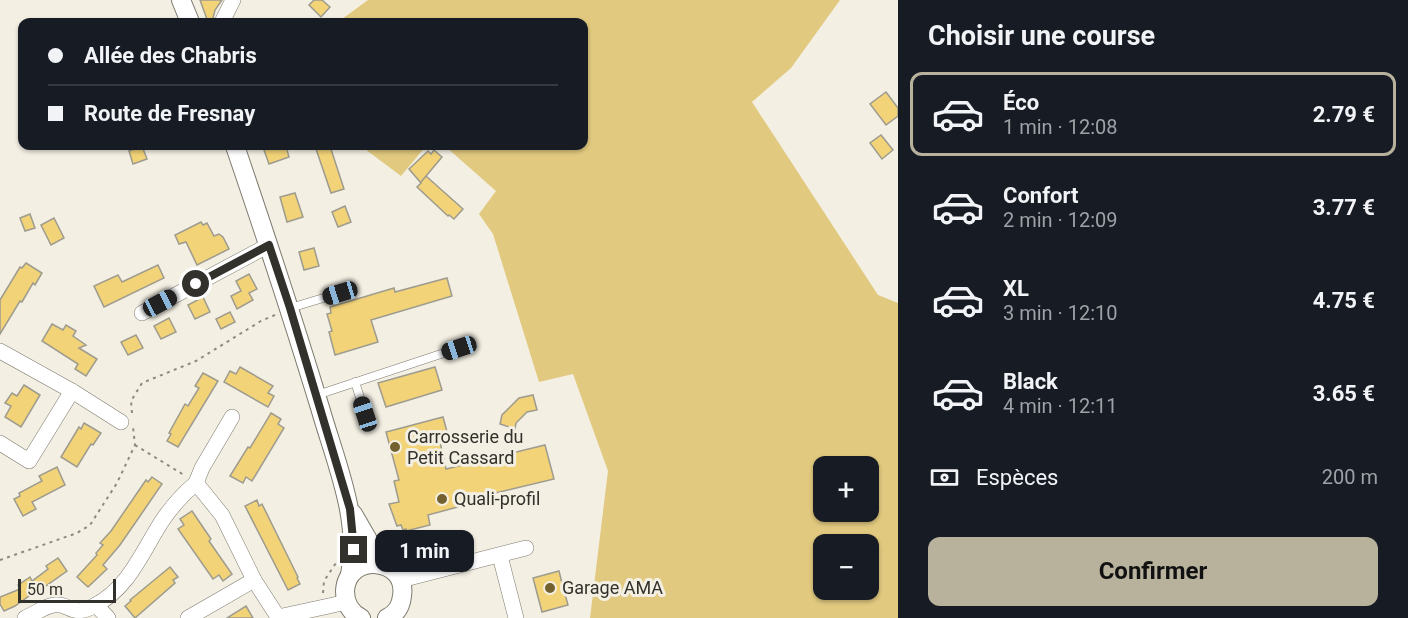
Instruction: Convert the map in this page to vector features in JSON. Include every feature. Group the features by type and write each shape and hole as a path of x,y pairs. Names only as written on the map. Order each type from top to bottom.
{"street":[{"path":"181,0 188,18"},
{"path":"224,18 233,0"},
{"path":"236,150 290,308 350,509 354,550 351,575"},
{"path":"141,313 269,245"},
{"path":"0,351 121,422"},
{"path":"0,443 29,461 72,392"},
{"path":"25,618 53,605 81,612 96,605 118,588 133,572 162,522 181,496 196,483 202,468 232,417"},
{"path":"196,483 222,515 254,580 278,618 347,602"},
{"path":"350,509 382,564"},
{"path":"400,580 526,548"},
{"path":"500,556 516,618"},
{"path":"361,618 351,610 347,602 346,584 357,568 366,564 382,564 390,568 400,580 403,590 402,600 392,616"},
{"path":"188,618 254,580"},
{"path":"96,605 108,618"}],"lane":[{"path":"290,308 340,293"},
{"path":"316,395 459,348"},
{"path":"355,382 365,414"}],"path":[{"path":"0,561 90,525 117,483 135,445 131,402 142,383 196,361 261,321 290,308"},
{"path":"135,445 196,483"},
{"path":"326,607 323,592 324,581 340,557"}],"shaded area":[{"path":"368,0 840,0 791,68 752,102 878,295 898,303 898,618 590,618 608,471 573,374 539,382 493,234 479,214 496,191 450,150 588,150 588,18 343,18"},
{"path":"366,150 423,150 401,176"}],"building":[{"path":"200,0 222,0 213,18 207,18"},
{"path":"314,0 322,0 330,7 321,17 309,5"},
{"path":"886,92 898,108 898,116 886,125 870,104"},
{"path":"881,135 893,150 882,159 870,143"},
{"path":"144,150 147,159 133,164 129,151"},
{"path":"264,150 287,150 289,157 269,164"},
{"path":"316,150 331,150 344,189 331,193"},
{"path":"434,150 442,157 426,176 463,209 454,219 417,187 421,183 409,169 428,151 431,154"},
{"path":"295,193 303,217 287,222 280,197"},
{"path":"345,206 351,222 338,227 332,212"},
{"path":"30,214 35,228 25,231 20,218"},
{"path":"54,218 64,238 51,245 41,225"},
{"path":"201,222 203,225 207,223 214,236 219,234 223,237 229,249 197,265 186,242 179,244 175,235"},
{"path":"314,248 319,266 304,270 299,252"},
{"path":"26,263 42,273 22,302 20,301 0,334 0,300 20,267 22,268"},
{"path":"158,265 164,278 104,307 94,286 118,275 122,282"},
{"path":"249,274 257,289 249,293 253,300 237,309 231,296 241,291 236,281"},
{"path":"447,278 452,296 371,320 378,342 335,355 327,314 331,313 330,307 394,288 395,292"},
{"path":"203,297 210,312 195,319 188,305"},
{"path":"230,312 235,322 221,329 216,319"},
{"path":"169,318 176,332 161,339 154,326"},
{"path":"52,324 63,330 66,325 76,331 73,336 86,345 79,348 97,359 86,376 75,369 78,364 42,341"},
{"path":"136,335 143,348 128,355 121,342"},
{"path":"240,367 273,386 268,393 274,396 268,407 224,382 230,371 236,374"},
{"path":"435,367 442,390 386,407 378,383"},
{"path":"203,373 218,381 178,447 167,441 171,434 169,433 185,404 188,406 199,388 195,386"},
{"path":"24,385 40,395 21,427 5,417 11,406 5,403 12,393 17,396"},
{"path":"533,395 537,410 527,412 516,423 515,429 500,424 502,415 519,398"},
{"path":"271,413 281,419 278,424 284,428 252,481 246,477 243,483 230,476"},
{"path":"443,417 449,439 440,442 446,469 545,445 554,479 495,493 495,497 428,515 430,525 403,530 401,525 397,526 389,504 399,502 394,481 399,480 386,432"},
{"path":"84,423 101,433 93,445 91,444 77,467 61,457 79,427 81,429"},
{"path":"57,467 65,485 32,502 36,509 23,516 14,499 20,496 19,493 42,481 39,476"},
{"path":"152,477 162,484 120,545 103,565 107,569 88,587 77,577 97,555 96,553 103,545 100,543 111,531 146,480 148,482"},
{"path":"257,500 259,506 262,504 298,577 300,584 288,590 245,506"},
{"path":"192,511 232,574 223,581 219,575 213,579 178,529 184,525 180,519"},
{"path":"58,558 67,571 33,595 4,611 0,604 0,597 20,589 18,585 30,577 32,581 48,569 46,566"},
{"path":"170,567 178,577 173,580 175,583 135,618 125,606"},
{"name":"Garage AMA","path":"559,571 562,583 571,580 574,591 565,594 568,605 542,612 533,578"},
{"path":"246,606 253,618 227,618"}],"place":[{"name":"Carrosserie du Petit Cassard","path":"395,447"},
{"name":"Quali-profil","path":"442,499"},
{"name":"Garage AMA","path":"550,588"}],"route":[{"path":"196,284 269,245 350,509 354,550"}]}
